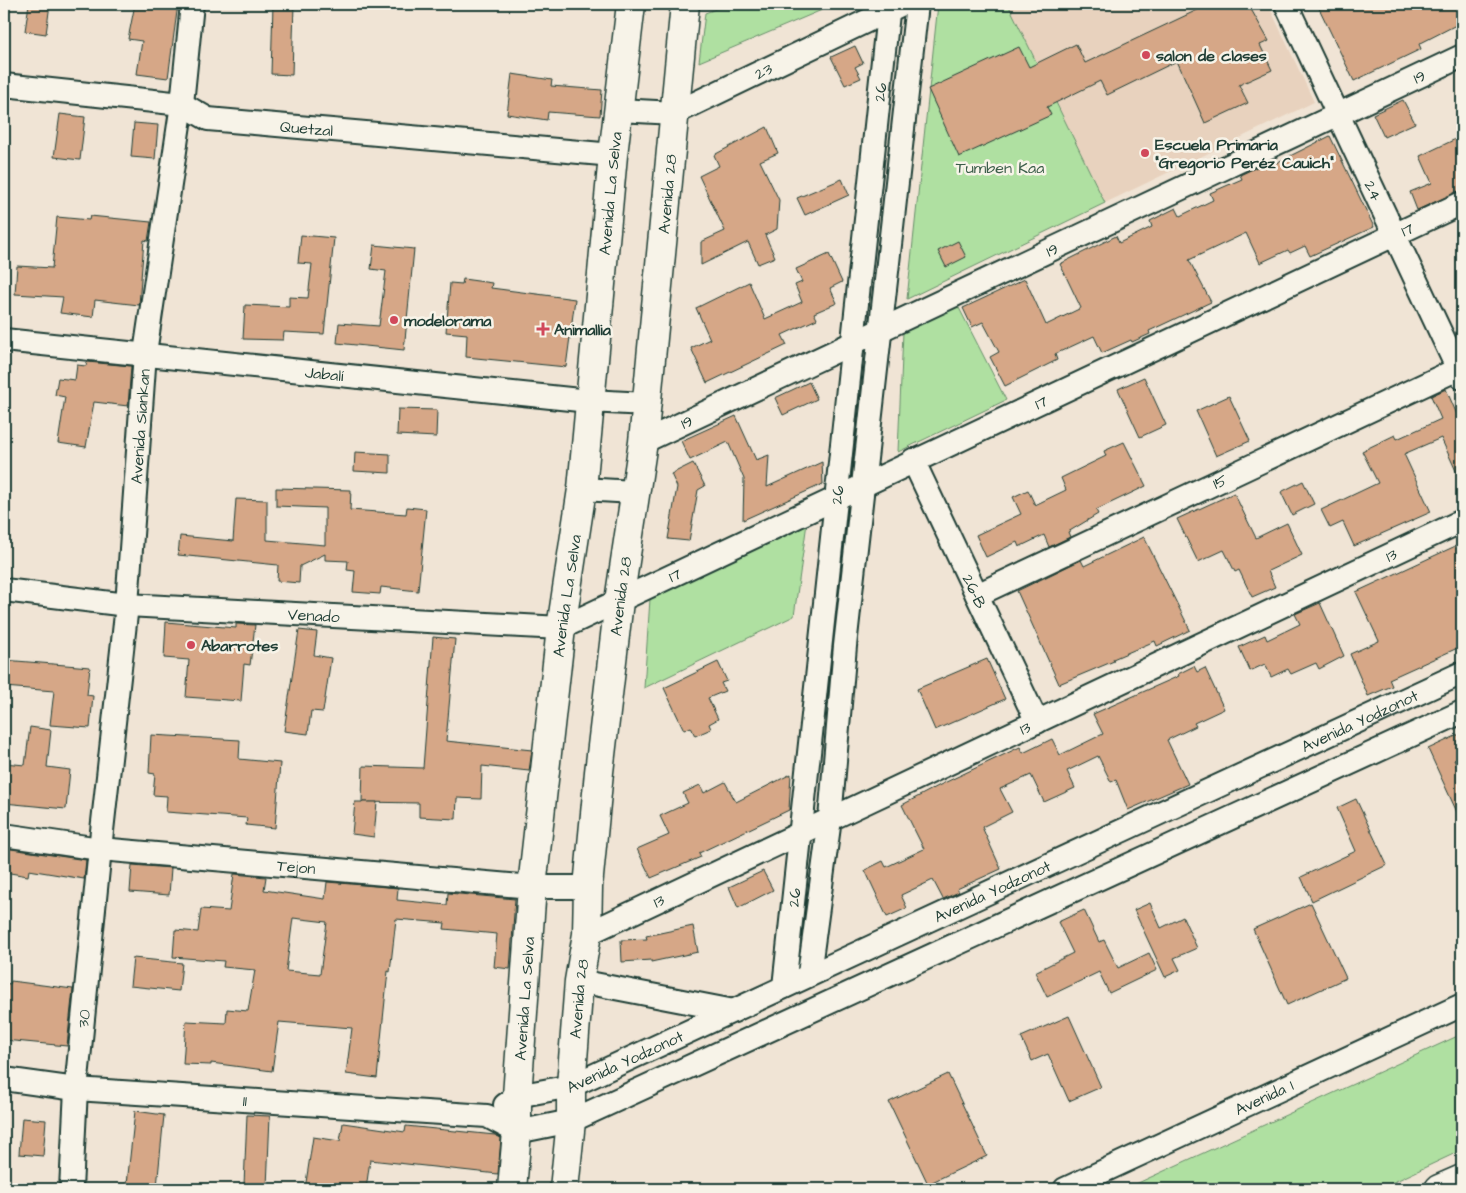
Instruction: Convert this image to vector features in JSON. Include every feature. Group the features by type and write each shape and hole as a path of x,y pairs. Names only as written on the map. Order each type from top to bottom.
{"street":[{"name":"Avenida Siankan","path":"100,849 127,605 145,353 182,104 192,4"},
{"name":"Avenida La Selva","path":"512,1189 518,1132 517,1096 532,888 561,628 582,489 613,155 631,4"},
{"name":"Avenida 28","path":"564,1189 571,1121 571,1086 580,981 588,934 588,887 619,601 643,442 684,4"},
{"path":"809,974 830,819 845,646 878,331 916,4"},
{"name":"24","path":"1286,4 1461,371"},
{"name":"23","path":"618,110 675,113 893,6"},
{"name":"26","path":"784,987 853,343 893,6"},
{"name":"19","path":"643,442 1462,56"},
{"name":"Quetzal","path":"4,85 182,104 208,119 613,155"},
{"name":"17","path":"619,601 913,460 1462,203"},
{"name":"Jabalí","path":"4,340 145,353 590,401 646,404"},
{"name":"15","path":"977,596 1461,371"},
{"name":"26-B","path":"913,460 1037,722"},
{"path":"582,489 634,492"},
{"name":"13","path":"588,934 1462,521"},
{"name":"Venado","path":"4,590 127,605 561,628 619,601"},
{"name":"Avenida Yodzonot","path":"517,1096 571,1086 734,1011 809,974 1462,673"},
{"name":"Avenida Yodzonot","path":"518,1132 571,1121 1462,712"},
{"name":"Tejon","path":"4,835 100,849 532,888 588,887"},
{"name":"30","path":"71,1189 76,1088 100,849"},
{"path":"580,981 734,1011"},
{"name":"Avenida 1","path":"1065,1189 1462,1005"},
{"name":"11","path":"4,1079 76,1088 487,1116"},
{"path":"517,1096 487,1116 518,1132"},
{"path":"1438,1189 1462,1179"}],"shaded area":[{"name":"Escuela Primaria \"Gregorio Peréz Cauich\"","path":"1008,4 1268,4 1314,102 1105,203"}],"green space":[{"path":"729,4 836,4 699,62 705,13"},
{"name":"Tumben Kaa","path":"938,4 1008,4 1105,203 907,299"},
{"path":"957,304 1006,400 898,452 903,332"},
{"path":"807,523 794,616 644,688 650,599"},
{"path":"1462,1034 1462,1150 1379,1189 1125,1189"}],"building":[{"path":"29,4 50,4 46,34 25,31"},
{"path":"135,4 178,4 168,78 137,74 142,41 128,39"},
{"path":"273,4 294,4 292,75 271,74"},
{"path":"1210,4 1248,4 1269,41 1260,45 1272,70 1239,85 1248,103 1205,123 1177,61 1107,95 1100,81 1047,107 1051,115 959,157 928,89 1019,47 1029,67 1076,44 1085,63"},
{"path":"1317,4 1462,4 1462,22 1419,44 1421,49 1354,81"},
{"path":"855,46 863,63 855,67 861,78 845,85 831,57"},
{"path":"512,74 552,80 551,86 602,90 600,116 548,112 547,120 507,114"},
{"path":"1403,100 1415,123 1384,137 1373,114"},
{"path":"60,114 85,117 80,160 54,157"},
{"path":"134,123 158,125 155,159 131,157"},
{"path":"767,127 778,153 760,161 779,200 777,229 765,235 775,257 758,264 748,242 701,265 701,242 725,231 699,176 719,166 714,155"},
{"path":"1330,136 1374,227 1310,256 1305,246 1290,253 1288,250 1260,263 1246,233 1189,260 1211,302 1149,331 1150,334 1102,353 1094,336 1055,354 1057,360 1005,386 990,357 999,352 983,322 972,327 963,308 1025,279 1046,325 1081,308 1060,264 1116,236 1119,243 1152,227 1150,221 1176,208 1180,216 1213,200 1210,193 1242,179 1240,175 1268,162 1270,166"},
{"path":"1462,136 1462,190 1417,210 1410,192 1432,183 1420,156"},
{"path":"842,179 849,195 805,215 797,198"},
{"path":"90,216 151,222 148,241 144,240 139,305 95,300 93,317 60,313 63,297 15,294 17,266 52,268 57,217 89,220"},
{"path":"301,235 334,238 324,334 284,332 283,340 243,339 245,305 289,307 289,297 308,298 312,264 298,263"},
{"path":"958,241 966,257 946,267 938,251"},
{"path":"374,245 414,249 404,350 337,343 339,323 379,326 386,271 371,269"},
{"path":"829,254 842,282 830,288 837,303 814,313 817,319 782,335 787,345 707,383 691,348 710,339 696,308 749,282 765,319 802,302 795,285 802,282 796,269"},
{"path":"463,279 492,283 491,288 575,299 566,367 466,357 467,334 446,332 450,283 462,284"},
{"path":"87,362 131,366 128,406 94,402 86,447 58,443 65,397 55,395 58,378 75,380 77,365 86,366"},
{"path":"1144,377 1166,425 1140,437 1118,389"},
{"path":"809,382 817,399 783,415 775,398"},
{"path":"1446,389 1462,426 1462,484 1441,438 1404,454 1431,512 1354,546 1343,522 1330,528 1321,510 1378,483 1362,451 1395,435 1397,439 1441,419 1431,396"},
{"path":"1229,396 1250,441 1216,456 1196,411"},
{"path":"398,409 437,410 436,437 397,435"},
{"path":"736,416 756,460 769,455 767,487 822,462 823,484 743,520 744,479 728,442 690,460 681,441"},
{"path":"1124,442 1146,486 1096,510 1098,514 1068,532 1070,537 1049,547 1044,535 1019,547 1017,542 986,557 976,535 1021,514 1013,497 1028,490 1035,505 1066,490 1061,478 1106,456 1104,451"},
{"path":"355,452 390,454 390,473 354,471"},
{"path":"693,463 705,486 698,490 689,541 668,539 677,487 671,474"},
{"path":"1303,481 1314,504 1292,515 1281,492"},
{"path":"276,488 351,490 350,510 406,514 407,507 426,509 418,591 381,587 380,594 353,592 355,571 347,570 348,561 325,560 325,554 300,566 299,583 277,581 278,565 178,555 180,536 233,541 236,499 267,500 267,540 325,545 325,508 276,506"},
{"path":"1234,493 1256,538 1287,523 1302,555 1268,571 1275,587 1252,597 1239,570 1235,572 1224,550 1198,562 1177,519"},
{"path":"1144,537 1190,630 1157,646 1155,641 1059,684 1017,591 1081,560 1084,566"},
{"path":"1462,543 1462,646 1389,679 1392,686 1368,696 1350,654 1379,641 1356,592"},
{"path":"1320,603 1344,656 1319,669 1316,663 1291,674 1288,669 1271,677 1265,664 1250,671 1239,647 1265,635 1267,640 1300,624 1295,614"},
{"path":"166,622 236,628 236,624 255,625 250,665 244,664 241,701 186,697 189,660 164,658"},
{"path":"299,630 317,632 314,655 331,658 323,712 311,711 308,734 284,731"},
{"path":"433,637 455,639 446,741 532,750 529,771 482,766 481,799 457,798 456,819 419,817 419,803 362,802 363,766 423,768"},
{"path":"987,659 1005,699 935,730 917,689"},
{"path":"4,660 90,667 87,695 93,696 90,728 50,725 54,691 4,687"},
{"path":"718,662 727,681 721,683 725,691 708,698 718,719 709,724 711,729 695,736 691,727 684,730 664,688"},
{"path":"1194,666 1197,672 1205,668 1224,709 1194,723 1196,726 1167,740 1188,784 1128,810 1116,780 1111,782 1098,756 1067,771 1075,788 1044,802 1031,775 1000,789 1012,812 982,827 1001,869 957,889 959,892 943,899 933,880 901,895 907,908 887,917 865,870 883,861 886,867 924,849 902,805 1020,747 1023,753 1052,739 1060,755 1103,734 1093,714 1179,676 1178,674"},
{"path":"30,727 51,730 47,767 70,770 66,809 4,803 4,763 25,765"},
{"path":"1462,733 1462,756 1454,760 1462,777 1462,823 1428,749"},
{"path":"151,735 240,740 239,759 280,763 275,828 246,825 247,818 166,812 167,796 153,795 155,774 149,773"},
{"path":"791,774 789,810 699,853 701,857 651,878 637,849 669,835 660,816 688,803 683,793 700,785 704,793 725,782 736,802"},
{"path":"1356,799 1387,865 1312,901 1301,877 1356,851 1337,808"},
{"path":"355,802 377,802 374,837 352,834"},
{"path":"4,848 86,860 84,879 29,870 28,876 4,872"},
{"path":"132,865 171,868 169,895 130,892"},
{"path":"763,871 773,890 738,908 729,887"},
{"path":"234,874 266,877 264,890 325,899 327,882 398,888 397,900 447,905 448,893 515,899 510,969 494,967 497,934 444,929 445,923 396,919 390,972 388,971 377,1078 346,1074 352,1028 279,1022 272,1071 211,1063 211,1065 183,1064 186,1021 226,1023 227,1009 248,1011 255,970 223,967 224,961 173,957 175,930 198,932 201,909 229,911","holes":["293,918 327,922 320,974 286,971"]},
{"path":"1150,903 1161,928 1183,917 1197,948 1174,958 1180,970 1165,977 1134,910"},
{"path":"1311,903 1346,978 1287,1005 1253,929"},
{"path":"1084,910 1099,942 1104,940 1118,968 1149,953 1157,970 1109,993 1099,972 1047,997 1035,972 1073,953 1058,922"},
{"path":"693,926 698,952 651,962 651,960 622,962 621,940 647,939 646,936"},
{"path":"133,958 182,963 179,991 130,986"},
{"path":"11,981 73,989 67,1046 4,1040 4,983 10,984"},
{"path":"1069,1016 1101,1087 1069,1101 1048,1054 1032,1061 1021,1037"},
{"path":"948,1074 987,1156 928,1184 889,1102"},
{"path":"135,1111 164,1115 157,1187 127,1184"},
{"path":"247,1115 270,1116 267,1187 244,1185"},
{"path":"22,1118 46,1120 43,1156 19,1154"},
{"path":"343,1123 405,1132 406,1126 495,1135 501,1138 498,1174 370,1160 366,1189 305,1189 313,1137 340,1141"}],"place":[{"name":"salon de clases","path":"1146,55"},
{"name":"Escuela Primaria \"Gregorio Peréz Cauich\"","path":"1145,153"},
{"name":"modelorama","path":"394,320"},
{"name":"Animallia","path":"543,329"},
{"name":"Abarrotes","path":"191,645"}]}
